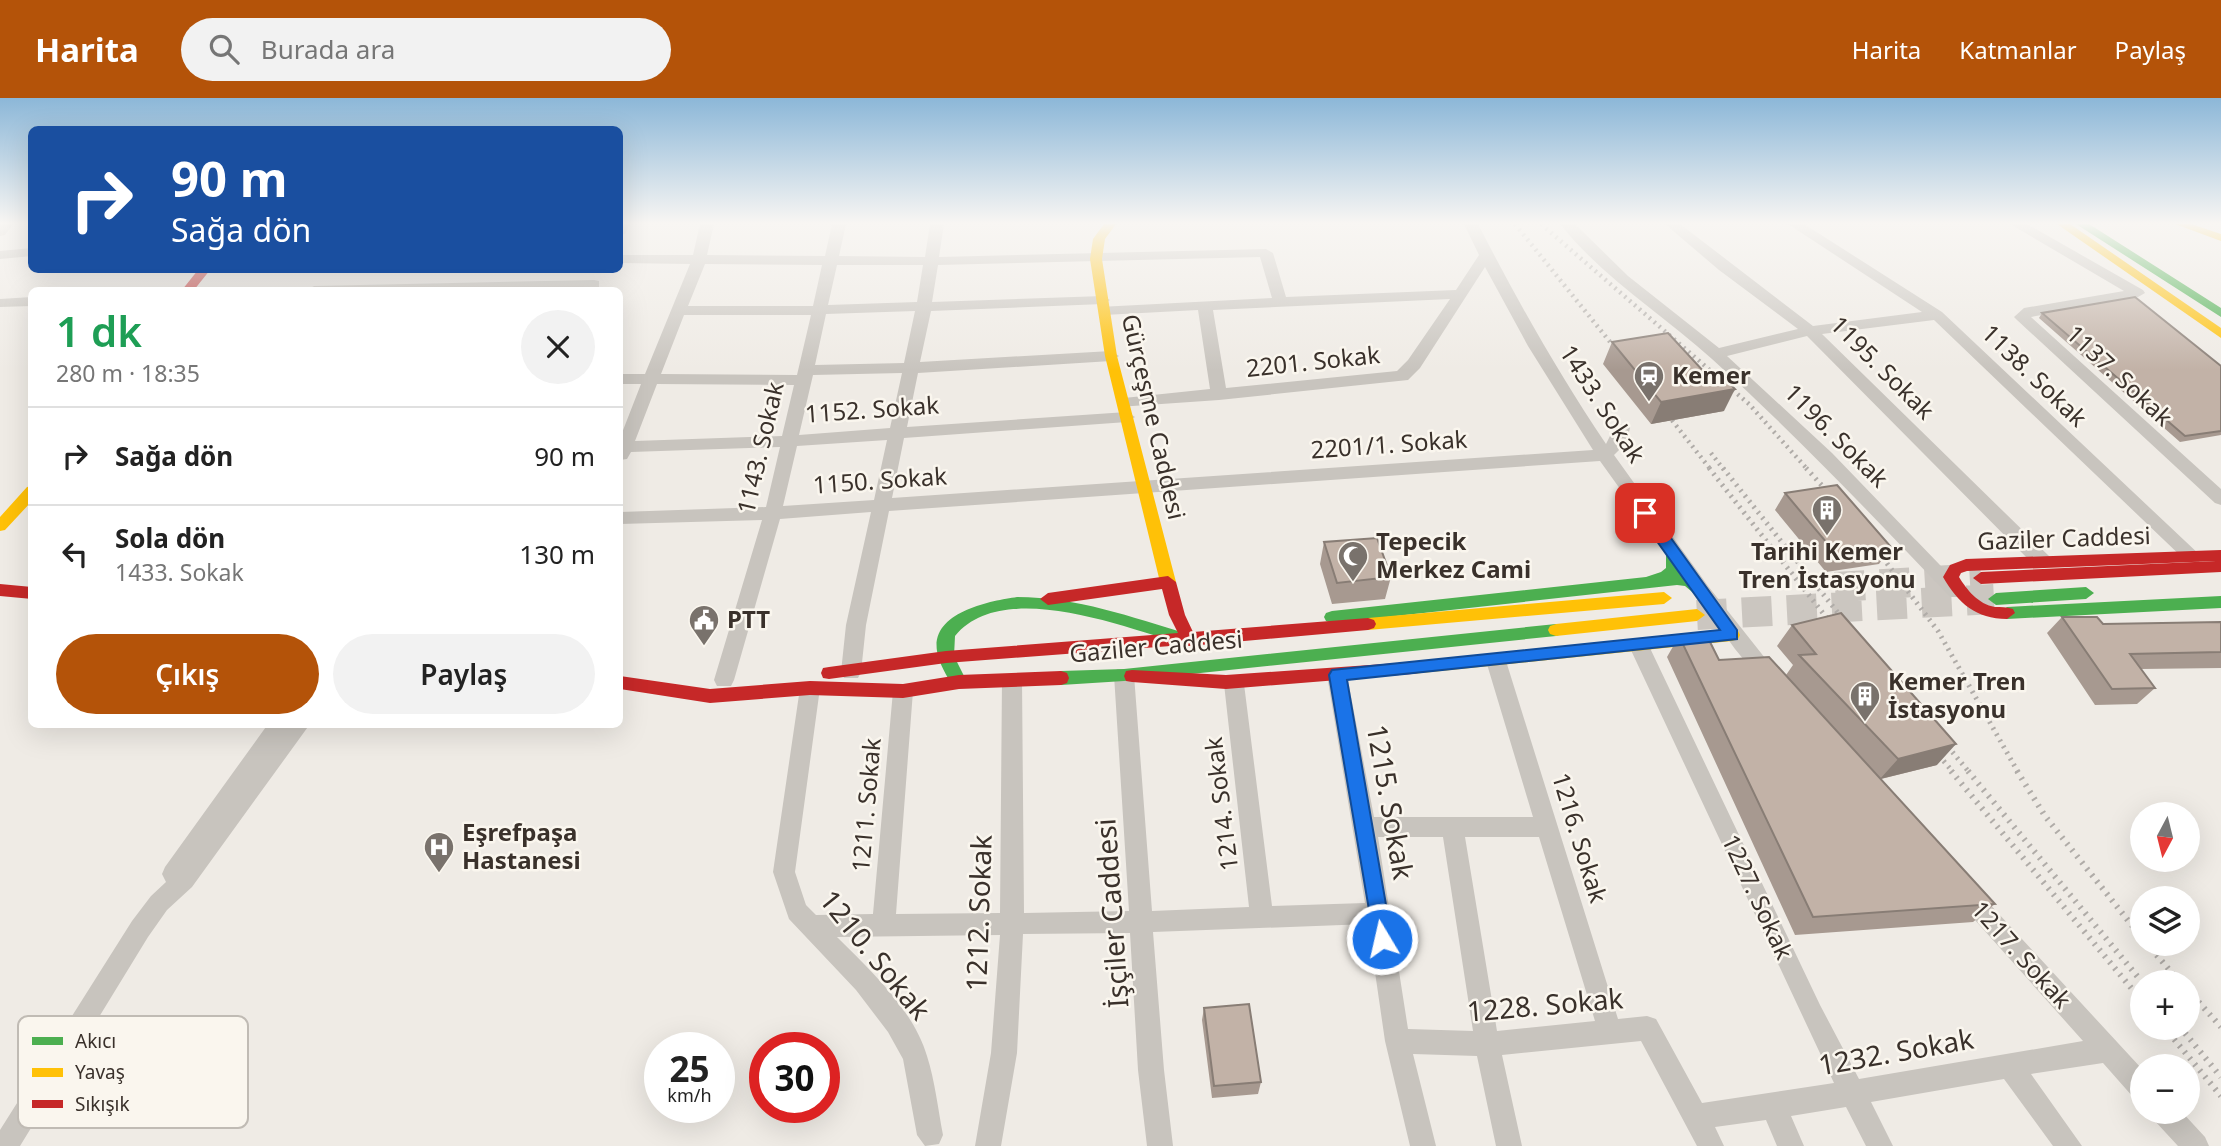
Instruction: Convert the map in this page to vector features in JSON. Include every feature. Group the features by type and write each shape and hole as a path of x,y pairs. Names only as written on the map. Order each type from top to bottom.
{"main road":[{"path":"190,287 202,273"},
{"name":"Gürçeşme Caddesi","path":"1098,273 1111,356 1177,615 1189,640"},
{"path":"2133,273 2221,334"},
{"path":"2158,273 2221,313"},
{"path":"2189,273 2221,293"},
{"path":"0,526 28,495"},
{"path":"1650,581 1666,577 1674,570 1673,551"},
{"name":"Gaziler Caddesi","path":"1957,592 1951,576 1959,566 2221,555"},
{"name":"Gaziler Caddesi","path":"1981,578 2221,566"},
{"path":"1032,601 1189,640 1214,630 1650,581 1689,580 1696,594"},
{"path":"959,682 942,646 944,634 956,621 996,607 1168,582"},
{"path":"1996,599 2168,588"},
{"path":"0,590 28,593"},
{"path":"1957,592 1974,607 2001,615 2221,602"},
{"name":"Gaziler Caddesi","path":"623,668 711,679 851,672 946,657 1189,640 1696,594"},
{"name":"Gaziler Caddesi","path":"623,683 710,696 810,688 903,691 959,682 1124,675 1697,615"},
{"path":"1124,675 1170,683 1234,684 1496,661 1732,635"}],"street":[{"path":"374,287 382,273"},
{"path":"623,446 693,273"},
{"name":"1143. Sokak","path":"711,679 773,513 827,273"},
{"path":"851,672 856,625 930,273"},
{"path":"1272,273 1281,304"},
{"name":"2201. Sokak","path":"1126,410 1219,395 1402,376 1414,364 1473,273"},
{"name":"1433. Sokak","path":"1495,273 1509,303 1603,455 1673,551 1696,594 1732,635"},
{"name":"1196. Sokak","path":"1617,273 1716,354 1826,457 1957,592"},
{"name":"1195. Sokak","path":"1735,273 1810,331 2043,562"},
{"name":"1138. Sokak","path":"1871,273 1937,315 2193,557"},
{"name":"1137. Sokak","path":"2103,273 2138,293 2029,311 2022,317 2221,499"},
{"path":"374,287 592,287"},
{"path":"677,311 924,306 1205,306 1458,294"},
{"path":"0,303 28,301"},
{"path":"1205,306 1219,395"},
{"path":"1716,354 1810,331 1937,315"},
{"path":"623,379 802,375 1111,356"},
{"name":"1152. Sokak","path":"623,451 788,442 1126,410"},
{"path":"1603,455 1618,443 1622,428"},
{"name":"2201/1. Sokak","path":"1144,486 1603,455"},
{"name":"1150. Sokak","path":"623,519 773,513 1144,486"},
{"name":"1196. Sokak","path":"1911,547 1934,560 1959,566"},
{"path":"1732,635 1788,697"},
{"name":"1227. Sokak","path":"1639,646 1811,1013 1880,1146"},
{"name":"1216. Sokak","path":"1496,661 1610,1031"},
{"name":"İşçiler Caddesi","path":"1124,675 1152,1070 1160,1146"},
{"name":"1215. Sokak","path":"1337,675 1365,827 1397,1041 1423,1146"},
{"name":"1212. Sokak","path":"988,1146 1004,1053 1012,922 1012,680"},
{"name":"1214. Sokak","path":"1234,684 1262,918"},
{"name":"1210. Sokak","path":"810,688 784,872 797,911 865,982 897,1023 915,1056 930,1135"},
{"name":"1211. Sokak","path":"884,923 903,691"},
{"path":"87,1016 159,903 169,879 277,728"},
{"path":"159,903 184,880 297,728"},
{"path":"1452,825 1488,1044 1509,1146"},
{"path":"1365,827 1548,827"},
{"name":"1217. Sokak","path":"1947,873 2130,1075"},
{"path":"811,926 884,923 1143,922 1378,913"},
{"name":"1228. Sokak","path":"1397,1041 1488,1044 1647,1028 1711,1146"},
{"name":"1232. Sokak","path":"1696,1117 1773,1107 2008,1064 2106,1050"},
{"path":"2008,1064 2069,1146"},
{"path":"1773,1107 1791,1146"},
{"path":"2175,1124 2196,1146"},
{"path":"5,1146 18,1125"}],"building":[{"path":"2135,297 2221,366 2221,431 2185,436 2042,313"},
{"path":"1668,333 1705,373 1717,371 1735,389 1661,402 1612,342"},
{"path":"1837,485 1891,547 1837,555 1785,493"},
{"path":"1377,538 1391,577 1337,583 1324,542"},
{"path":"1841,613 1956,744 1898,759 1799,655 1816,654 1792,625"},
{"path":"2062,617 2097,617 2103,624 2221,622 2221,652 2130,654 2155,688 2112,689"},
{"path":"1706,634 1719,660 1769,657 1995,904 1813,917 1679,636"},
{"path":"1249,1004 1261,1082 1214,1086 1204,1008"}],"tunnel":[{"path":"1835,587 1981,578"},
{"path":"1697,615 1994,599"}],"railway":[{"path":"1554,273 1623,358"},
{"path":"1598,273 1749,404 1808,470"},
{"path":"1660,405 1711,470"},
{"path":"1711,453 1724,470"},
{"path":"1709,468 1837,631"},
{"path":"1723,468 1850,628"},
{"path":"1806,468 1836,501"},
{"path":"1870,541 1938,631 2018,772"},
{"path":"1939,736 1969,772"},
{"path":"1930,745 1953,772"},
{"path":"1951,771 2130,987"},
{"path":"1968,771 2132,970"},
{"path":"2017,771 2045,816 2130,923"},
{"path":"2157,956 2170,970"},
{"path":"2200,1003 2221,1027"},
{"path":"2175,1040 2221,1096"},
{"path":"2191,1040 2221,1077"}],"traffic: fast":[{"path":"2158,273 2221,313"},
{"path":"1652,580 1666,577 1674,570 1673,551"},
{"path":"1332,617 1677,579 1689,581 1702,592"},
{"path":"1996,599 2086,593"},
{"path":"959,682 946,656 945,640 948,633 963,619 989,607 1017,602 1075,607 1188,640"},
{"path":"2007,613 2221,602"},
{"path":"1061,678 1124,675 1556,630"}],"traffic: slow":[{"path":"1098,273 1111,356 1168,582"},
{"path":"2133,273 2221,334"},
{"path":"0,526 28,495"},
{"path":"1368,624 1664,598"},
{"path":"1556,630 1697,615"},
{"path":"1412,668 1732,635"}],"traffic: jam":[{"path":"190,287 202,273"},
{"path":"2007,613 1981,609 1967,599 1951,577 1955,569 1966,565 2221,555"},
{"path":"1981,578 2221,566"},
{"path":"1048,599 1168,582 1177,615 1189,640"},
{"path":"0,590 28,593"},
{"path":"829,673 946,657 1368,624"},
{"path":"1132,676 1226,682 1412,668"},
{"path":"623,683 710,696 810,688 903,691 959,682 1061,678"}],"place":[{"name":"Kemer","path":"1649,403"},
{"name":"Tarihi Kemer Tren İstasyonu","path":"1827,537"},
{"name":"Tepecik Merkez Cami","path":"1353,583"},
{"name":"PTT","path":"704,647"},
{"name":"Kemer Tren İstasyonu","path":"1865,723"},
{"name":"Eşrefpaşa Hastanesi","path":"439,874"}],"route":[{"path":"1382,939 1337,675 1732,635 1645,513"}]}
